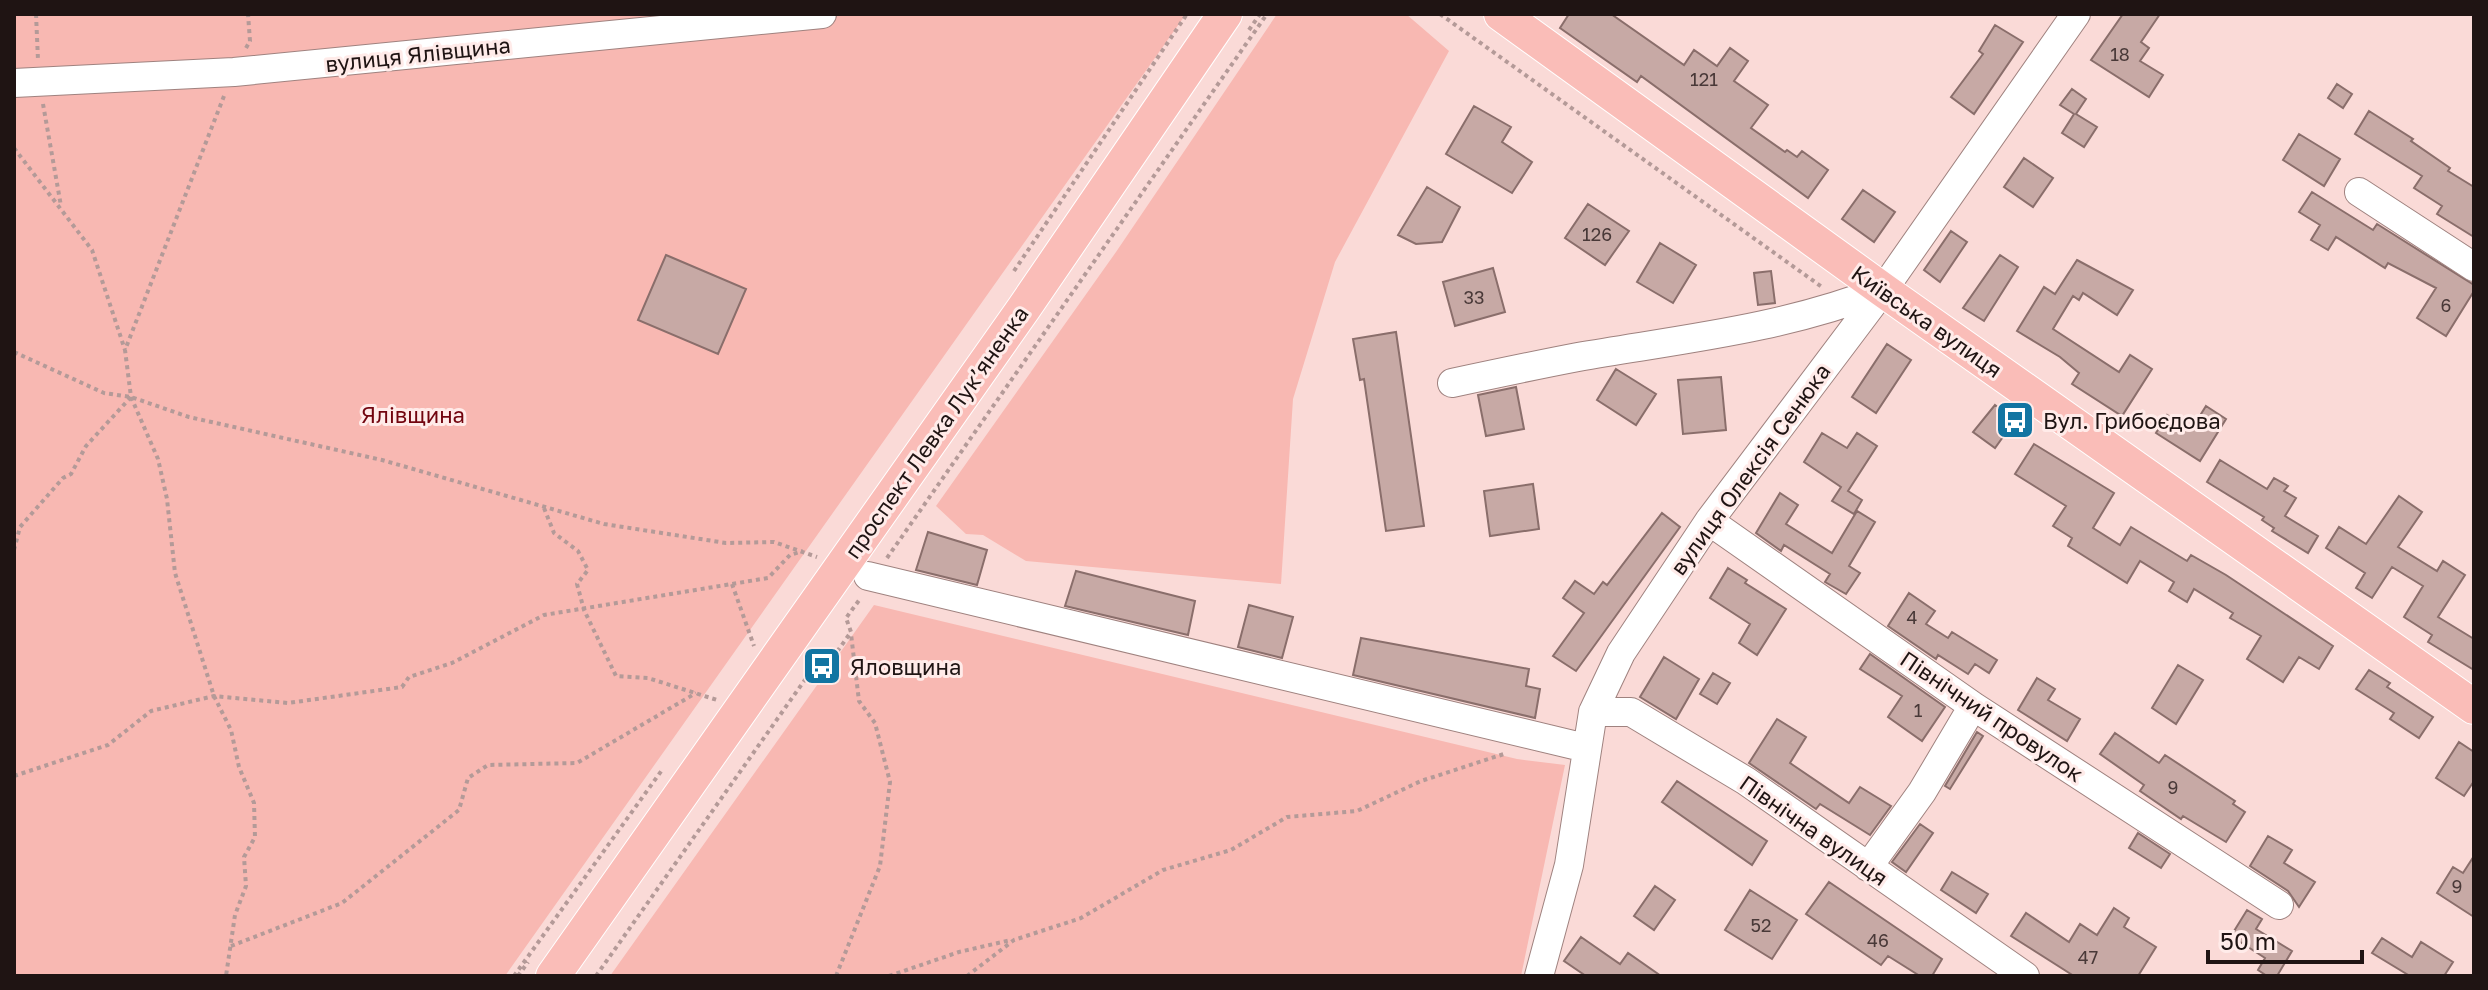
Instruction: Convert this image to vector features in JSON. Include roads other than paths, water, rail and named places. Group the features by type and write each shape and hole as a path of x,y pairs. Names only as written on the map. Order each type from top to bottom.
{"main road":[{"name":"проспект Левка Лукʼяненка","path":"553,976 1015,321 1224,14"},
{"name":"Київська вулиця","path":"1501,14 1883,290 2474,707"}],"street":[{"name":"вулиця Ялівщина","path":"26,82 234,72 822,14"},
{"name":"вулиця Олексія Сенюка","path":"1539,976 1569,865 1593,712 1621,653 1709,521 1883,290 2076,14"},
{"path":"2359,192 2474,267"},
{"path":"1452,383 1580,357 1729,334 1883,290"},
{"name":"Північний провулок","path":"1709,521 1973,706 2279,905"},
{"path":"871,577 1586,748"},
{"path":"1868,867 1922,792 1973,706"},
{"name":"Північна вулиця","path":"1593,712 1631,712 1746,781 2025,976"}],"place":[{"name":"Вул. Грибоєдова","path":"2015,420"},
{"name":"Яловщина","path":"822,666"}],"park label":[{"name":"Ялівщина","path":"413,414"}]}
